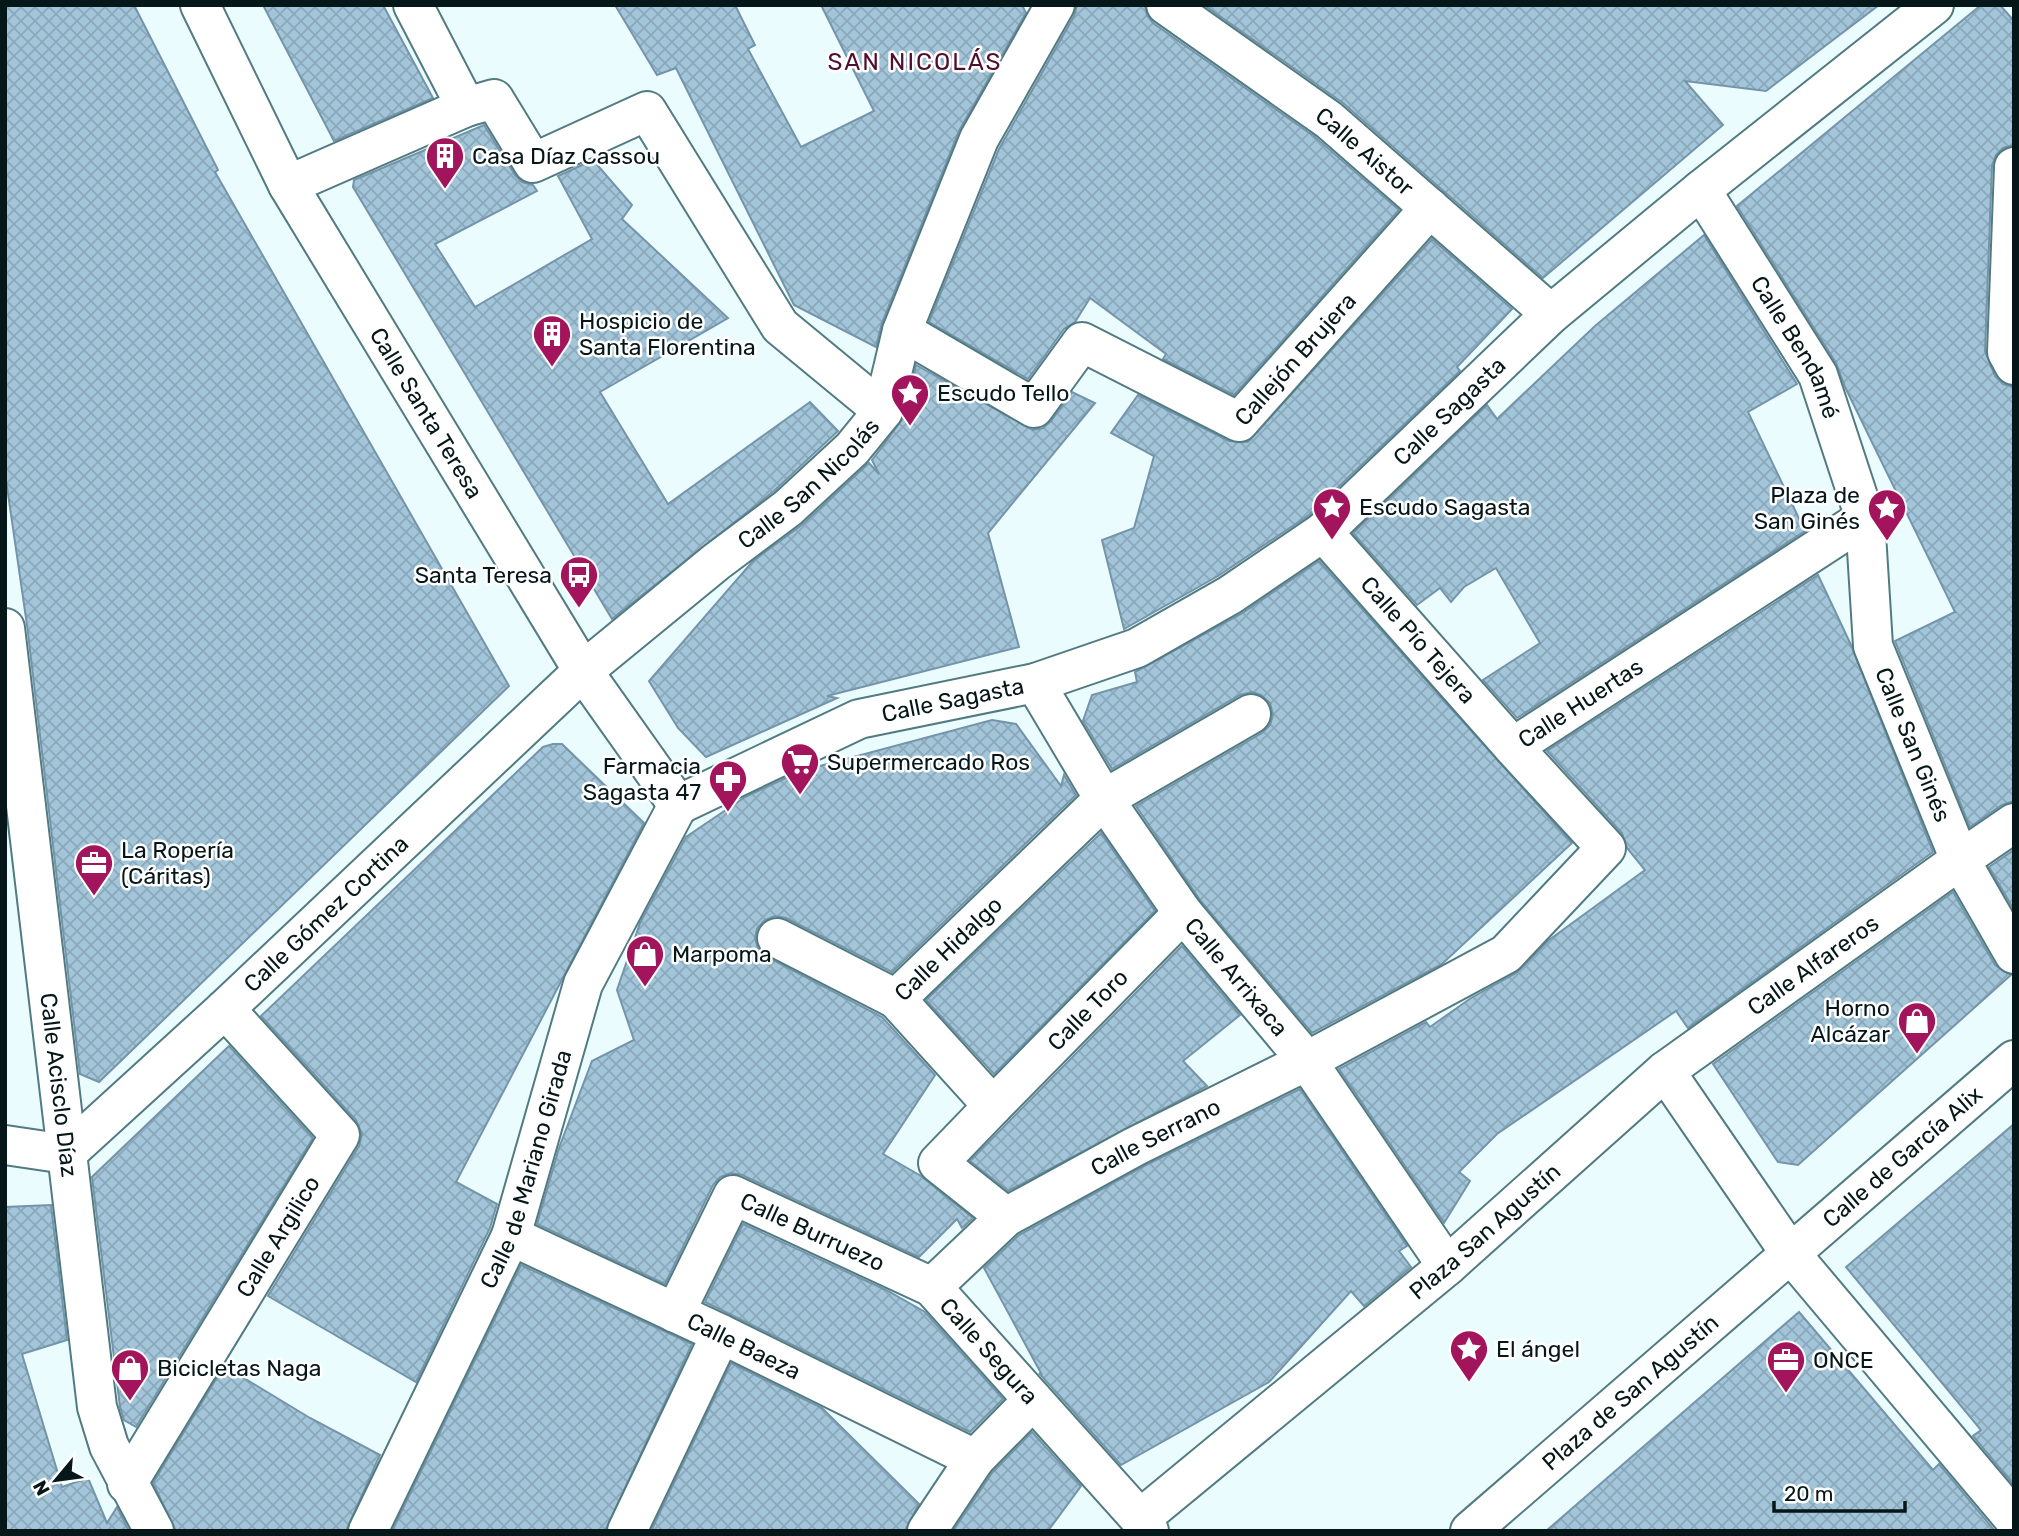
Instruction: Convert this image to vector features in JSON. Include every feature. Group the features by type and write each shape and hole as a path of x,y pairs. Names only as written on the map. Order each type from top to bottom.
{"street":[{"name":"Calle Santa Teresa","path":"200,5 288,185 583,671 678,806"},
{"path":"413,5 466,107"},
{"name":"Calle San Nicolás","path":"583,671 716,562 788,508 852,449 883,411 902,331 979,139 1055,5"},
{"name":"Calle Aistor","path":"1166,5 1329,120 1551,314"},
{"name":"Calle Sagasta","path":"678,806 859,719 1035,684 1137,648 1230,594 1323,532 1551,314 1701,190 1934,5"},
{"path":"288,185 466,107 494,99 533,163 648,111 780,326 883,411"},
{"path":"2014,167 2007,352 2014,365"},
{"name":"Calle Bendamé","path":"1701,190 1818,375 1865,518"},
{"name":"Callejón Brujera","path":"902,331 1034,408 1082,342 1238,422 1430,208"},
{"name":"Calle Huertas","path":"1307,1061 1506,954 1606,848 1513,747 1865,518"},
{"name":"Calle San Ginés","path":"1865,518 1873,646 1960,860 2014,954"},
{"name":"Calle Pío Tejera","path":"1323,532 1513,747"},
{"name":"Calle Acisclo Díaz","path":"5,628 97,1407 108,1446 154,1531"},
{"name":"Calle Gómez Cortina","path":"66,1154 225,1009 583,671"},
{"name":"Calle Arrixaca","path":"1035,684 1104,799 1183,913 1307,1061 1447,1266"},
{"name":"Calle Hidalgo","path":"993,1107 896,999 1104,799 1251,715"},
{"name":"Calle de Mariano Girada","path":"368,1531 511,1236 583,984 678,806"},
{"name":"Calle Alfareros","path":"1665,1071 2014,823"},
{"name":"Calle Toro","path":"993,1107 1183,913"},
{"path":"778,937 896,999"},
{"name":"Calle Argilico","path":"127,1484 341,1135 225,1009"},
{"name":"Calle de García Alix","path":"1790,1253 2014,1060"},
{"name":"Calle Serrano","path":"1006,1217 1134,1147 1307,1061"},
{"path":"1665,1071 1790,1253 2014,1519"},
{"name":"Plaza San Agustín","path":"1144,1525 1447,1266 1665,1071"},
{"path":"993,1107 938,1163 1006,1217"},
{"path":"5,1145 66,1154"},
{"name":"Calle Burruezo","path":"675,1313 733,1195 932,1287"},
{"name":"Calle Segura","path":"1006,1217 932,1287 1144,1525"},
{"name":"Calle Baeza","path":"511,1236 721,1334 975,1460"},
{"name":"Plaza de San Agustín","path":"1470,1531 1790,1253"},
{"path":"626,1531 721,1334"},
{"path":"927,1531 975,1460 1033,1400"}],"building":[{"path":"5,5 134,5 218,170 215,172 509,686 99,1082 80,1074 27,625 5,473"},
{"path":"263,5 383,5 433,98 334,141"},
{"path":"615,5 735,5 755,45 748,49 801,147 874,111 821,5 1022,5 1026,13 959,131 882,323 876,347 794,305 676,68 657,75"},
{"path":"1077,5 1145,5 1147,15 1153,23 1315,137 1399,210 1234,395 1163,359 1166,354 1090,298 1075,322 1064,329 1028,379 929,322 999,149 1074,16"},
{"path":"1204,5 1879,5 1766,91 1685,81 1723,125 1543,278 1343,103"},
{"path":"1981,5 2000,5 2014,21 2014,145 2003,148 1996,155 1992,166 1985,351 1995,376 2003,384 2014,387 2014,801 2002,805 1970,827 1895,641 1955,612 1845,387 1836,363 1737,206"},
{"name":"Hospicio de Santa Florentina","path":"484,125 515,175 522,182 533,185 537,191 435,244 475,307 592,239 558,176 593,160 632,205 622,219 728,318 600,392 668,504 810,402 838,431 774,491 612,619 353,187 354,180"},
{"path":"1704,235 1797,384 1748,412 1805,531 1517,718 1483,680 1540,643 1496,568 1464,587 1451,602 1440,588 1417,605 1353,533 1487,405 1497,419 1595,326"},
{"path":"1432,239 1512,309 1457,367 1460,371 1309,515 1218,576 1124,629 1102,540 1134,528 1154,456 1111,433 1138,395 1229,441 1248,442"},
{"path":"916,365 1033,430 1043,428 1051,421 1072,392 1095,403 988,533 1019,647 827,696 837,698 706,757 678,728 649,681 753,561 803,524 869,463 879,474 872,460 904,417"},
{"path":"1319,561 1572,843 1442,964 1312,1033 1200,900 1136,806 1262,733 1270,725 1273,715 1270,703 1261,695 1252,692 1240,695 1112,769 1083,721 1092,695 1137,682 1135,672 1241,614"},
{"path":"1818,575 1851,645 1933,852 1688,1028 1676,1011 1497,1134 1459,1172 1470,1181 1444,1223 1339,1069 1426,1022 1430,1027 1471,998 1516,973 1549,940 1645,870 1627,848 1622,833 1547,751"},
{"path":"992,720 1016,724 1061,786 1064,775 1076,795 892,972 786,918 775,916 765,920 757,929 755,938 758,949 767,957 882,1017 935,1075 883,1154 921,1176 973,1218 962,1228 957,1219 919,1257 742,1175 731,1173 720,1177 713,1185 665,1284 537,1224 559,1148 592,1061 634,1040 617,990 640,923 686,837 745,797 801,771"},
{"path":"562,744 644,823 456,1182 497,1204 490,1228 416,1382 268,1296 359,1146 362,1134 356,1120 261,1016 543,747"},
{"path":"1101,833 1155,911 994,1074 926,1000"},
{"path":"2014,850 2014,910 1989,867"},
{"path":"1953,892 1995,965 2011,975 1798,1165 1778,1162 1713,1064"},
{"path":"1182,946 1240,1015 1183,1061 1207,1086 1008,1191 970,1161"},
{"path":"229,1046 313,1138 136,1427 124,1420 120,1407 92,1177"},
{"path":"1300,1089 1407,1246 1399,1251 1411,1267 1364,1306 1351,1291 1269,1382 1121,1465 1039,1373 1042,1375 984,1268 1019,1235 1144,1166"},
{"path":"2014,1124 2014,1485 1973,1436 1981,1430 1846,1267"},
{"path":"51,1205 67,1340 22,1354 62,1487 88,1478 107,1523 117,1507 129,1531 5,1531 5,1207"},
{"path":"743,1224 886,1290 925,1312 1003,1399 970,1432 705,1302"},
{"path":"521,1265 692,1344 605,1531 392,1531"},
{"path":"1799,1312 1933,1470 1939,1464 1995,1531 1546,1531"},
{"path":"731,1363 822,1408 919,1504 905,1531 651,1531"},
{"path":"224,1366 310,1418 380,1455 346,1531 176,1531 153,1483"},
{"path":"1032,1432 1081,1486 1048,1531 953,1531 992,1473"}],"place":[{"name":"Casa Díaz Cassou","path":"445,190"},
{"name":"Hospicio de Santa Florentina","path":"552,368"},
{"name":"Escudo Tello","path":"910,427"},
{"name":"Escudo Sagasta","path":"1332,541"},
{"name":"Plaza de San Ginés","path":"1887,542"},
{"name":"Santa Teresa","path":"579,609"},
{"name":"Supermercado Ros","path":"800,796"},
{"name":"Farmacia Sagasta 47","path":"728,813"},
{"name":"La Ropería (Cáritas)","path":"94,897"},
{"name":"Marpoma","path":"645,988"},
{"name":"Horno Alcázar","path":"1917,1055"},
{"name":"El ángel","path":"1469,1383"},
{"name":"ONCE","path":"1786,1394"},
{"name":"Bicicletas Naga","path":"130,1402"}],"district":[{"name":"SAN NICOLÁS","path":"915,62"}]}
